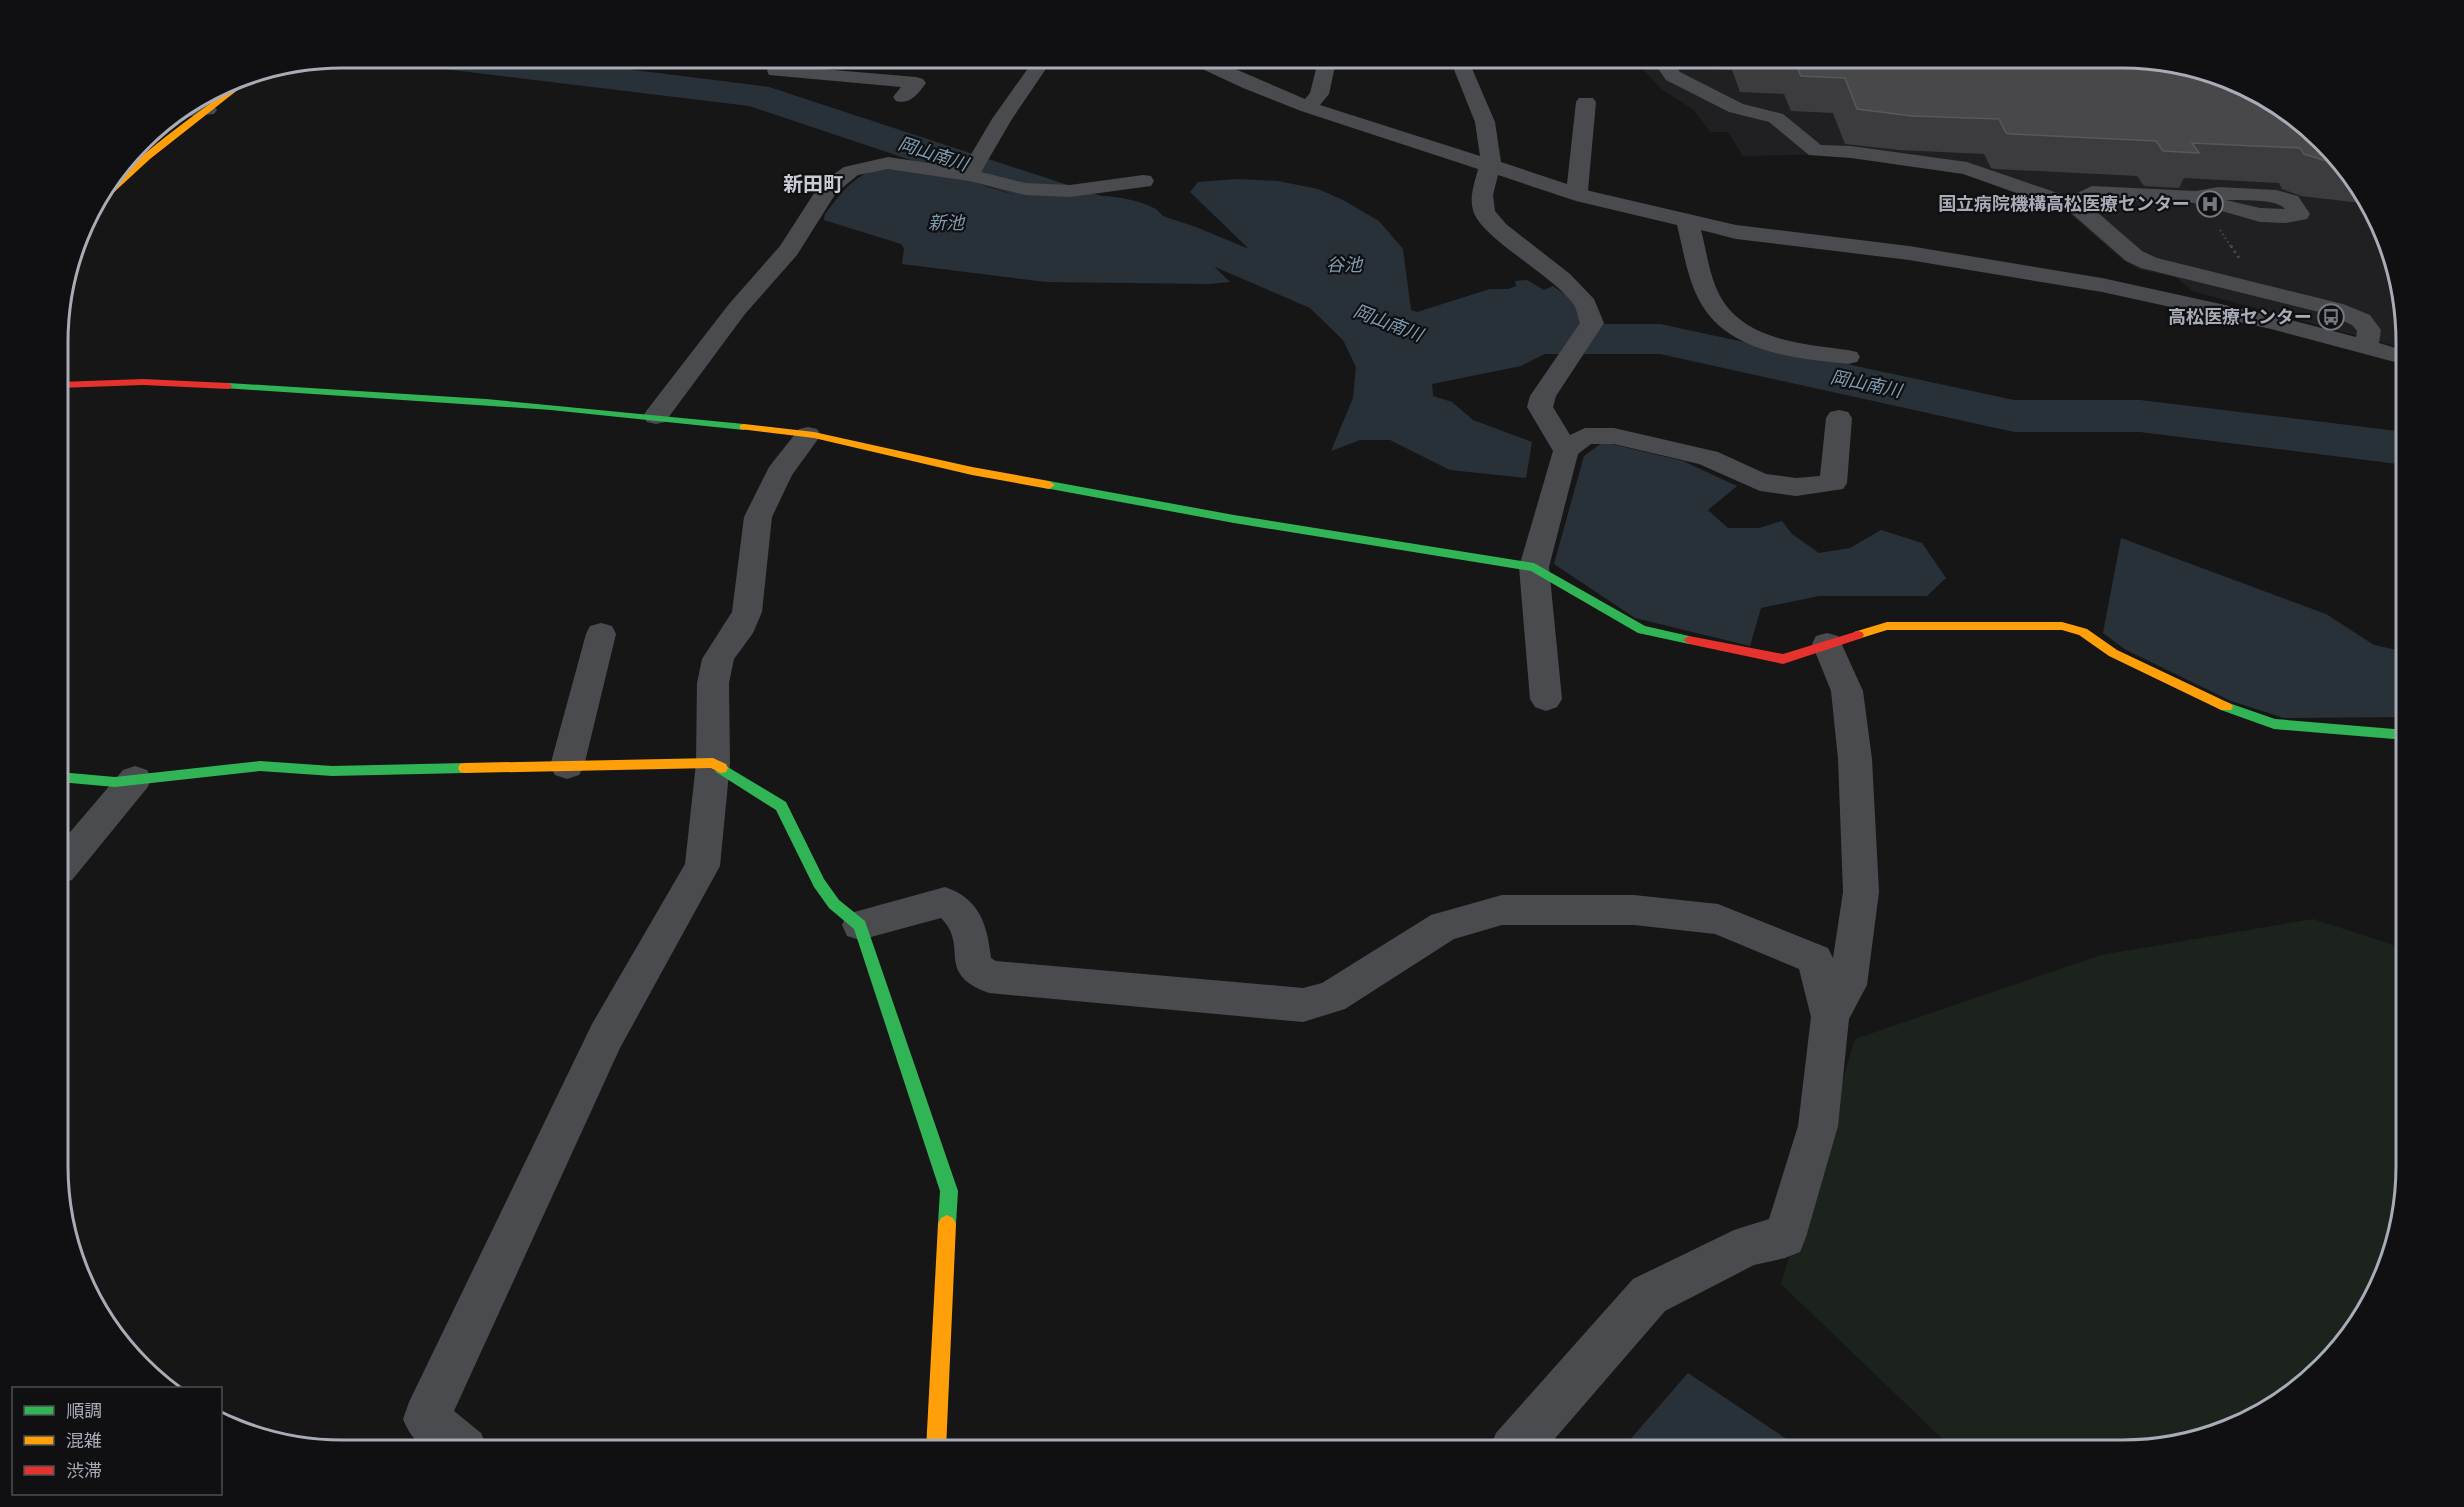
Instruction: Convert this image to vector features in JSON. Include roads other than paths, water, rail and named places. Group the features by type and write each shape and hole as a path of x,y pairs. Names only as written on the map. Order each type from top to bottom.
{"street":[{"path":"777,68 776,71 916,83 903,98"},
{"path":"969,176 1002,119 1037,68"},
{"path":"1216,68 1308,107 1577,194 1736,232 1909,253 2103,285 2275,323 2365,336 2396,353"},
{"path":"1308,107 1319,93 1325,68"},
{"path":"1463,68 1485,122 1491,160 1482,195 1484,212 1498,229 1562,279 1586,304 1592,323 1543,396 1540,407 1566,451"},
{"path":"1667,68 1673,76 1736,108 1776,118 1816,151 1851,152 1966,168 2078,207 2123,247 2142,260 2175,271 2335,309 2361,320 2365,336"},
{"path":"140,157 233,90"},
{"path":"1577,194 1586,102"},
{"path":"195,110 207,110"},
{"path":"656,416 737,309 789,250 828,189 851,171 888,163 969,176 1005,186 1070,191 1143,181"},
{"path":"2078,207 2078,200 2092,192 2196,197"},
{"path":"1687,220 1710,300 1728,324 1752,336 1791,349 1848,357"},
{"path":"2271,293 2275,323"},
{"path":"68,386 143,382 373,394 656,416 808,435 972,471 1234,519 1534,567 1642,630 1784,659 1887,627 2062,627 2083,632 2113,653 2232,710 2274,724 2396,734"},
{"path":"1546,699 1534,567 1566,451 1585,436 1614,436 1707,458 1760,482 1797,487 1833,483 1839,418"},
{"path":"452,1440 426,1419 606,1036 702,866 713,763 713,683 718,659 724,646 742,625 747,612 758,517 779,473 808,435"},
{"path":"567,766 601,634"},
{"path":"1827,644 1847,691 1855,759 1861,892 1848,985 1830,1017"},
{"path":"68,778 115,782 260,766 332,771 713,763 781,807 819,883 834,904 860,926 949,1191 937,1440"},
{"path":"68,859 135,779"},
{"path":"860,926 945,902 958,908 968,925 974,967 988,977 1304,1005 1332,997 1444,926 1502,909 1635,910 1718,919 1815,959 1830,1017 1818,1126 1785,1237 1749,1245 1649,1295 1522,1440"}],"water":[{"name":"新池","path":"886,167 967,180 1020,195 1106,196 1139,202 1156,209 1230,282 1209,284 1046,282 902,264 904,248 901,244 824,220 825,214 858,178"},
{"name":"谷池","path":"1237,179 1278,181 1318,189 1343,200 1379,221 1403,249 1411,310 1417,312 1490,289 1508,289 1516,286 1515,281 1527,280 1544,290 1553,286 1577,303 1583,322 1562,345 1521,366 1432,384 1433,396 1452,402 1473,420 1532,442 1526,478 1450,470 1390,440 1360,440 1331,451 1353,398 1356,367 1343,340 1190,192 1198,182"},
{"path":"1603,442 1683,461 1737,486 1708,510 1728,528 1759,528 1782,521 1792,534 1819,553 1850,548 1881,530 1922,543 1946,578 1927,596 1819,596 1761,608 1750,646 1635,618 1554,564 1584,456"},
{"path":"2121,538 2326,614 2374,645 2396,650 2396,717 2284,718 2231,701 2126,650 2103,633"},
{"path":"1688,1373 1788,1440 1630,1440"}],"waterway":[{"name":"岡山南川","path":"528,68 755,95 1180,236 1362,313"},
{"name":"岡山南川","path":"1502,339 1660,339 2014,416 2140,416 2396,448"}],"place":[{"name":"国立病院機構高松医療センター","path":"2210,204"},
{"name":"高松医療センター","path":"2331,317"}],"district":[{"name":"新田町","path":"813,184"}]}
